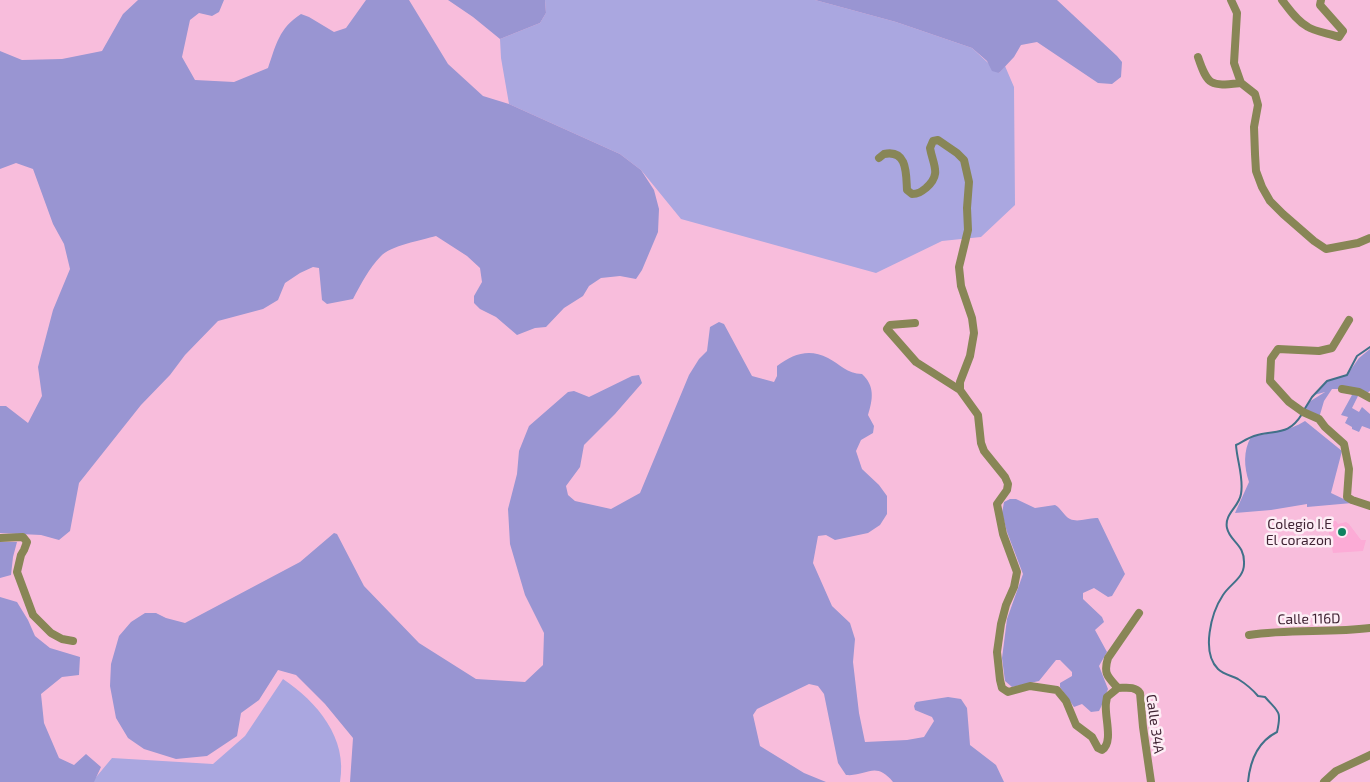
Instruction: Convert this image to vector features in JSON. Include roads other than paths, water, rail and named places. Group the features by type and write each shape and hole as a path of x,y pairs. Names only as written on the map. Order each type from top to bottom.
{"street":[{"path":"1231,0 1236,13 1234,63 1240,83 1255,94 1258,105 1254,127 1256,171 1266,194 1283,214 1326,249 1370,238"},
{"path":"1282,0 1294,16 1308,28 1326,32 1339,38 1343,31 1320,5 1321,0"},
{"path":"1198,57 1210,82 1216,85 1240,83"},
{"path":"879,158 888,153 899,157 906,170 907,190 915,195 927,187 935,176 935,165 930,148 933,141 943,142 964,160 969,182 968,220 959,270 961,286 972,318 974,333 970,356 960,382 960,390"},
{"path":"1349,320 1332,348 1319,351 1278,349 1271,359 1270,381 1289,402 1303,412 1321,420 1325,427 1344,444 1349,469 1347,496 1352,500 1370,506"},
{"path":"915,323 890,324 887,329 916,362 960,390 978,415 981,443 984,451 1005,477 1008,484 1007,490 998,501 998,508 1003,534 1017,572 999,633 997,652 1002,688 1008,692 1030,686 1056,690 1066,701 1076,725 1092,737 1098,748 1102,750 1106,746 1108,737 1107,697 1118,688 1106,675 1105,666 1108,658 1139,613"},
{"path":"1342,389 1359,392 1370,398"},
{"path":"0,538 23,537 26,542 24,550 20,555 17,572 33,615 51,633 73,641"},
{"name":"Calle 116D","path":"1249,634 1283,630 1344,631 1370,628"},
{"name":"Calle 34A","path":"1118,688 1130,688 1138,690 1140,693 1151,782"},
{"path":"1324,782 1336,771 1370,755"}],"waterway":[{"path":"1304,410 1312,397 1327,381 1347,375 1357,356 1370,347"},
{"path":"1248,782 1256,753 1264,741 1277,732 1279,715 1265,697 1258,696 1241,681 1218,669 1213,662 1209,643 1215,612 1223,595 1242,573 1244,564 1242,552 1227,528 1228,519 1240,499 1242,488 1236,445 1254,436 1286,429 1292,426 1302,414"}],"place":[{"name":"Colegio I.E El corazon","path":"1342,532"}]}
